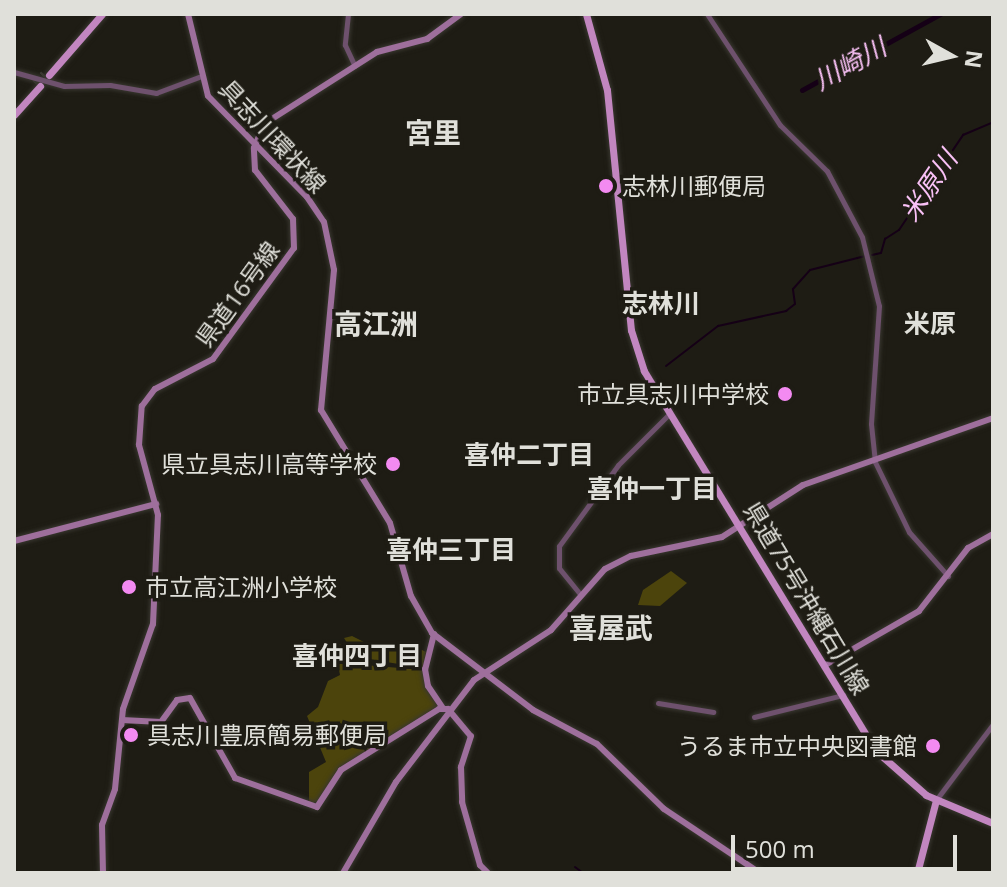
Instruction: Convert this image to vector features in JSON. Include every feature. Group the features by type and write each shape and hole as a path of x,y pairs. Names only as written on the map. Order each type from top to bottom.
{"main road":[{"path":"47,74 99,14"},
{"name":"具志川環状線","path":"188,14 199,77 216,107 314,205 331,241 334,270 321,410 390,523 411,596 434,634 544,717 597,744 664,809 760,873"},
{"path":"255,144 264,124 283,108 333,84 355,66 386,48 427,39 461,14"},
{"name":"県道75号沖縄石川線","path":"586,14 607,90 634,344 670,413 827,664 881,757 936,800 993,823"},
{"path":"14,108 38,84 14,115"},
{"name":"県道16号線","path":"103,873 102,825 115,789 122,720 153,624 156,504 139,445 144,403 155,389 213,359 294,248 293,219 256,174 255,144"},
{"path":"343,873 384,801 447,709 482,673 551,630 580,594 621,559 722,537 795,488 993,418"},
{"path":"14,541 156,504"},
{"path":"827,664 919,611 968,548 993,534"},
{"path":"434,634 425,669 428,686 471,736 461,767 462,802 480,865 488,873"},
{"path":"122,720 161,722 177,700 190,698 235,778 317,807 341,770 447,709"},
{"path":"917,873 936,800"}],"street":[{"path":"348,14 345,45 355,66"},
{"path":"707,14 780,125 827,171 866,248 879,306 871,424 875,462 909,532 948,577"},
{"path":"14,72 64,86 110,85 156,93 199,77"},
{"path":"580,594 559,568 559,546 618,465 670,413"},
{"path":"754,717 844,695"},
{"path":"658,703 713,712"},
{"path":"936,800 993,724"}],"shaded area":[{"path":"671,571 687,583 660,606 638,605 643,590"},
{"path":"352,636 364,642 412,645 426,652 423,668 356,657 344,638"},
{"path":"340,644 353,664 423,670 425,687 440,706 340,768 323,799 309,805 309,772 326,762 307,716 318,707 328,681 340,675 334,646"}],"waterway":[{"name":"川崎川","path":"802,90 940,14"},
{"name":"米原川","path":"872,255 881,253 885,239 899,230 963,135 993,122"},
{"name":"米原川","path":"666,366 718,326 786,311 795,304 793,289 810,270 865,256"},
{"path":"575,867 583,873"}],"tunnel":[{"path":"35,83 44,73"}],"place":[{"name":"志林川郵便局","path":"606,186"},
{"name":"市立具志川中学校","path":"785,394"},
{"name":"県立具志川高等学校","path":"393,464"},
{"name":"市立高江洲小学校","path":"129,587"},
{"name":"具志川豊原簡易郵便局","path":"131,735"},
{"name":"うるま市立中央図書館","path":"933,746"}],"district":[{"name":"宮里","path":"433,132"},
{"name":"志林川","path":"661,304"},
{"name":"高江洲","path":"376,323"},
{"name":"米原","path":"930,324"},
{"name":"喜仲二丁目","path":"529,455"},
{"name":"喜仲一丁目","path":"652,489"},
{"name":"喜仲三丁目","path":"451,550"},
{"name":"喜屋武","path":"611,627"},
{"name":"喜仲四丁目","path":"357,656"}]}
